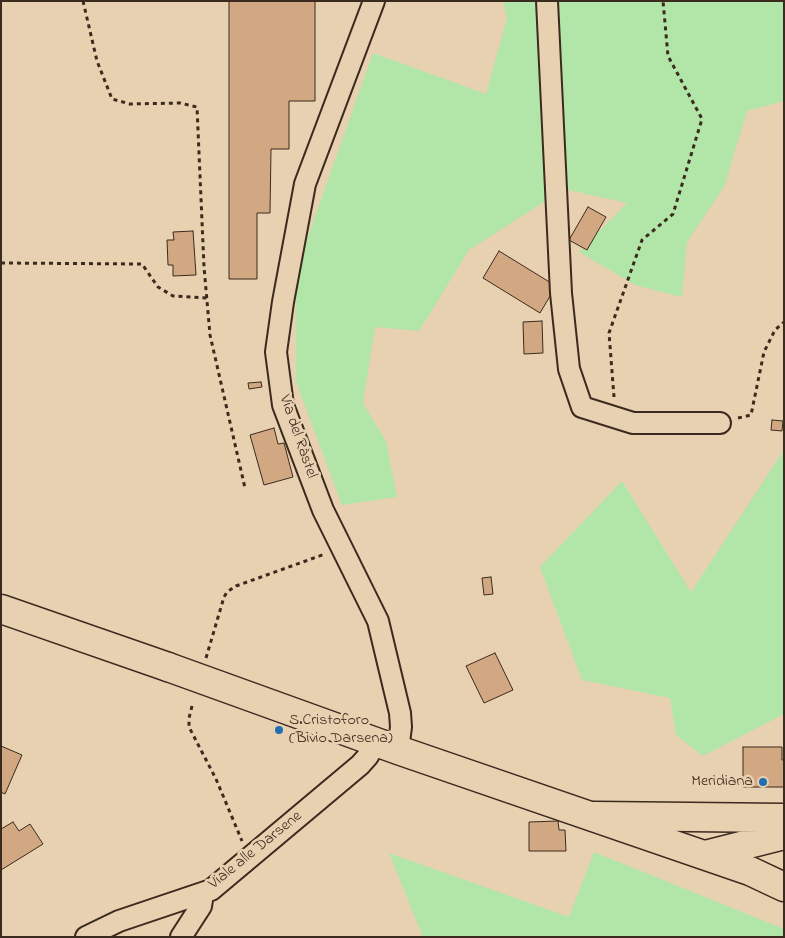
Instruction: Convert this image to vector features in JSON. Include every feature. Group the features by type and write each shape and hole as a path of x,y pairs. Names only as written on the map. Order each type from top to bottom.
{"main road":[{"path":"1,609 387,746 750,870 784,887"},
{"path":"591,816 784,818"},
{"path":"703,854 700,835 706,826 721,817"},
{"path":"703,854 784,836"}],"street":[{"name":"Via del Ràstel","path":"374,1 305,184 283,302 276,352 283,405 323,510 378,622 402,727 387,746"},
{"path":"547,1 561,293 569,369 582,407 633,423 720,423"},
{"name":"Viale alle Darsene","path":"86,937 119,920 211,890 360,765 368,756 387,746"},
{"path":"181,937 201,906 203,894"}],"path":[{"path":"83,1 97,61 112,99 130,104 180,103 197,107 204,267 210,335 245,488"},
{"path":"615,418 609,333 642,240 673,214 702,120 668,56 663,1"},
{"path":"1,263 142,264 158,287 172,296 207,298"},
{"path":"720,423 750,415 764,352 775,330 784,322"},
{"path":"206,658 224,597 230,590 342,548"},
{"path":"192,706 189,727 216,779 249,859"}],"green space":[{"path":"503,1 784,1 784,101 747,111 724,187 687,242 682,297 635,285 579,252 627,203 564,189 469,250 419,331 375,327 363,403 386,441 397,497 342,505 296,382 296,270 373,53 486,94 507,18"},
{"path":"784,450 784,714 703,756 676,735 670,698 582,680 540,567 622,481 691,592"},
{"path":"594,852 784,929 784,937 423,937 389,853 569,917"}],"building":[{"path":"229,1 315,1 315,101 289,101 289,149 271,149 270,213 257,213 257,279 229,279"},
{"path":"588,207 606,217 587,250 569,240"},
{"path":"193,231 196,275 173,276 173,265 168,265 167,240 174,240 173,232"},
{"path":"499,251 556,286 540,313 483,278"},
{"path":"542,321 543,353 524,354 523,322"},
{"path":"261,382 262,387 249,389 248,383"},
{"path":"772,420 783,421 782,431 771,430"},
{"path":"274,428 278,444 284,443 293,477 264,485 250,435"},
{"path":"491,577 493,594 484,595 482,578"},
{"path":"495,653 513,690 484,703 466,666"},
{"path":"1,746 22,755 5,794 1,792"},
{"path":"743,747 782,747 784,787 743,787"},
{"path":"558,821 559,830 565,830 566,851 529,851 529,822"},
{"path":"13,822 19,831 30,824 43,844 1,870 1,829"}],"place":[{"name":"S.Cristoforo (Bivio Darsena)","path":"279,730"},
{"name":"Meridiana","path":"763,782"}]}
